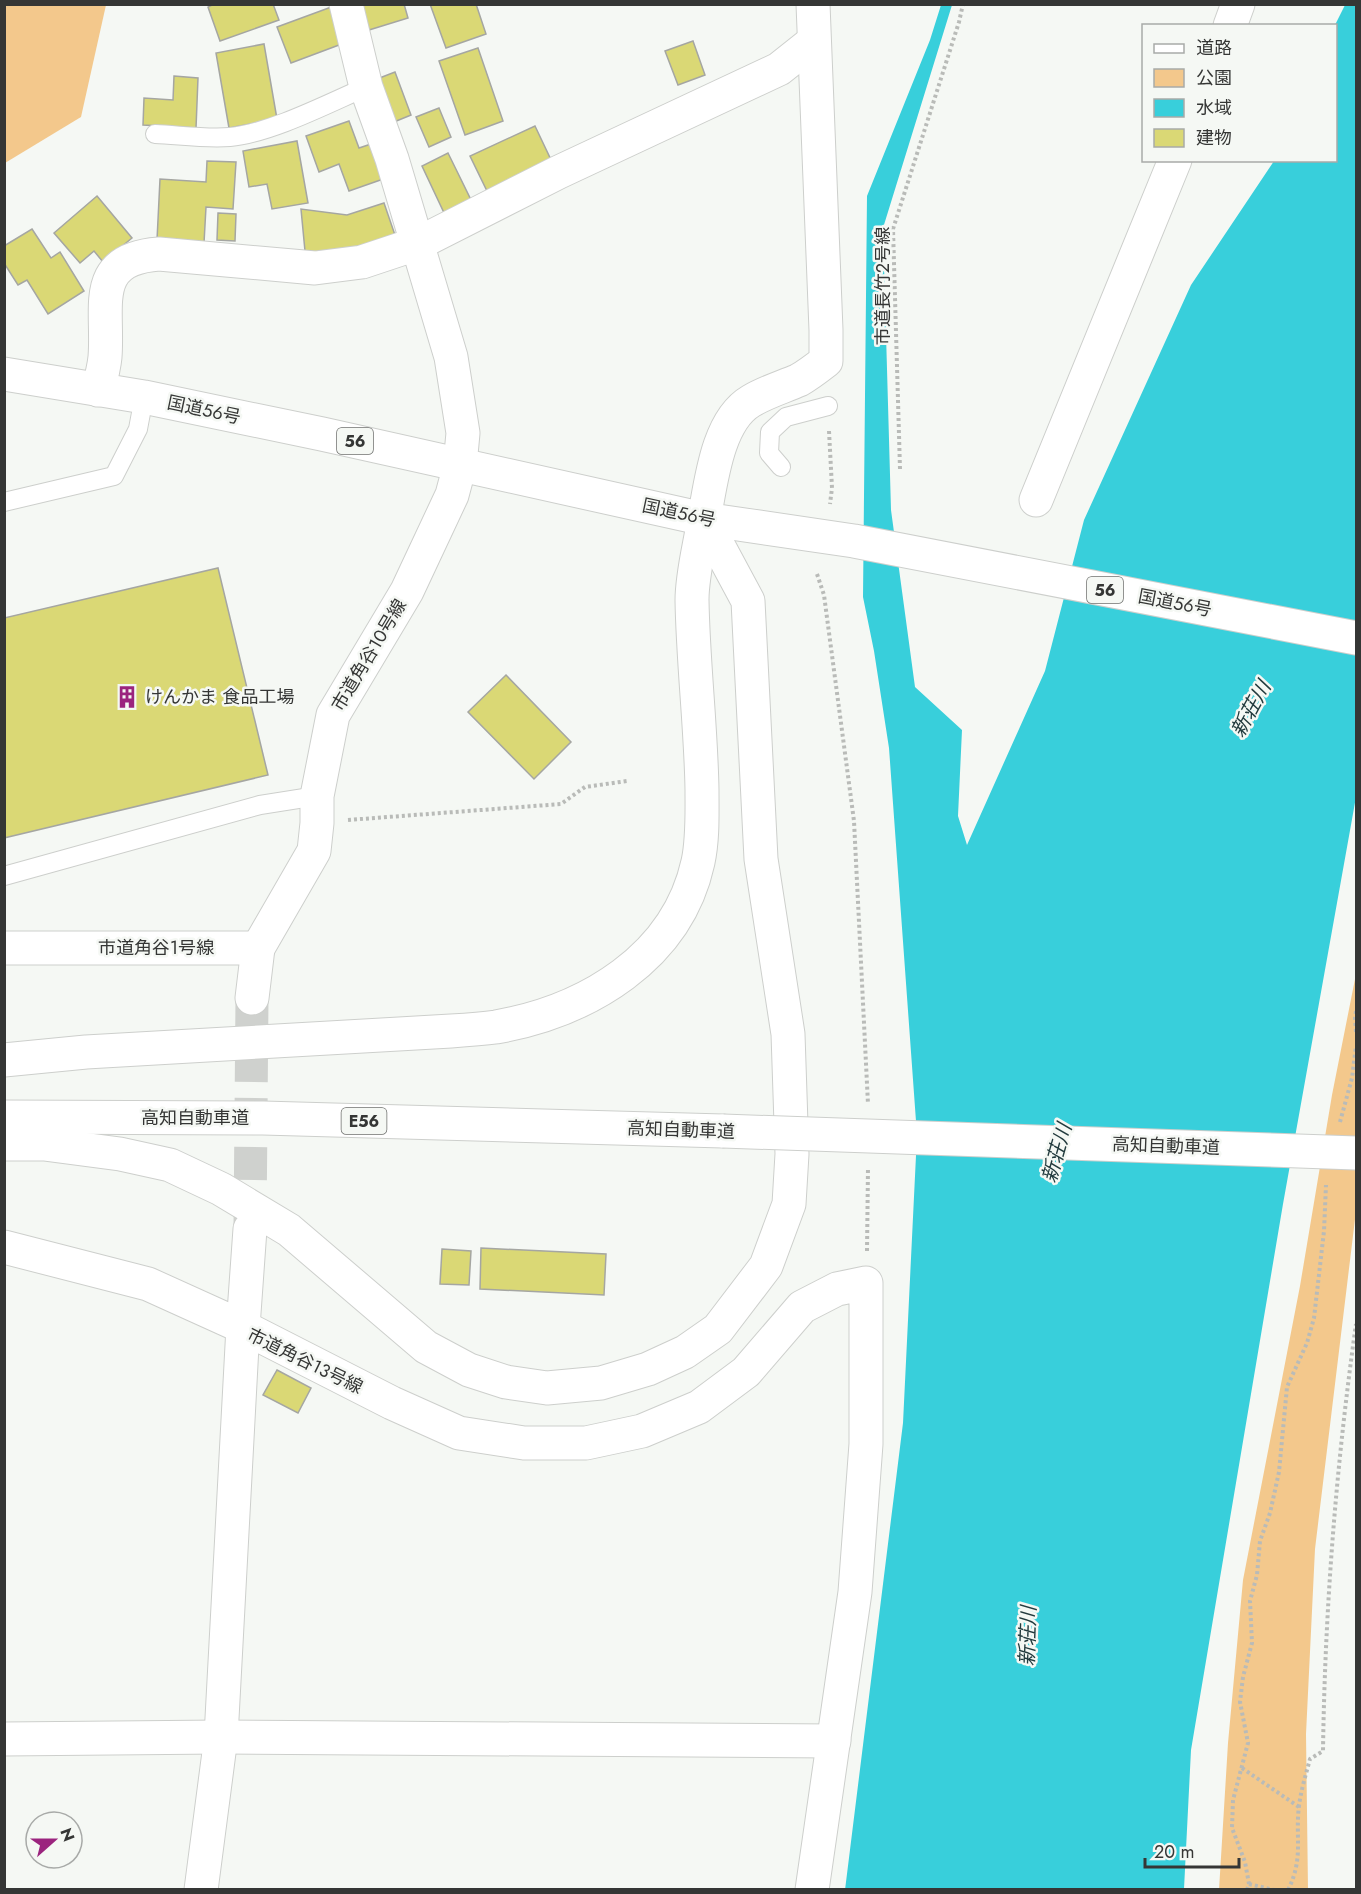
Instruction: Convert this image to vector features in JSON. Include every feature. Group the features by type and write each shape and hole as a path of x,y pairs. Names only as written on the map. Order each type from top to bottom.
{"main road":[{"name":"市道角谷10号線","path":"258,948 314,851 317,809 333,716 407,591 452,495 460,465 463,432 451,357 419,243 366,87 346,4"},
{"path":"4,1060 496,1027 537,1017 576,1003 614,983 646,957 670,929 686,900 698,863 702,826 692,597 704,519 721,443 732,419 739,410 752,400 801,379 826,362 813,4"},
{"path":"1231,24 1238,4"},
{"path":"98,390 105,359 106,288 112,274 123,264 139,256 159,254 315,268 362,262 419,243 560,172 779,69 813,42"},
{"path":"1036,500 1174,162"},
{"name":"国道56号","path":"4,374 144,398 704,519 854,542 1356,638"},
{"path":"4,1144 44,1144 120,1154 170,1165 221,1188 290,1230 426,1347 469,1370 506,1382 547,1388 601,1383 648,1369 685,1352 718,1329 766,1266 789,1204 792,1154 788,1034 761,859 748,601 704,519"},
{"name":"市道角谷1号線","path":"4,948 258,948"},
{"path":"252,998 258,948"},
{"name":"高知自動車道","path":"4,1117 263,1118 723,1131 1347,1141"},
{"path":"4,1246 148,1284 243,1327 250,1228"},
{"path":"812,1890 855,1592 866,1456 866,1283"},
{"name":"市道角谷13号線","path":"201,1890 220,1737 243,1327 392,1403 459,1433 524,1443 586,1443 642,1431 699,1407 746,1372 802,1307 837,1288 866,1283"},
{"path":"4,1739 220,1737 834,1741"}],"lane":[{"path":"155,134 230,137 303,115 366,87"},
{"path":"4,502 114,476 138,429 144,398"},
{"path":"780,467 769,453 771,432 786,417 828,406"},
{"path":"4,876 260,805 317,809"}],"path":[{"name":"市道長竹2号線","path":"900,469 893,229 963,4"},
{"path":"817,574 824,595 854,821 868,1106"},
{"path":"317,809 561,804 585,787 627,781"},
{"path":"1356,1011 1356,1032"},
{"path":"1347,1141 1356,1047"},
{"path":"866,1283 868,1165"},
{"path":"1274,1890 1248,1887 1245,1862 1232,1828 1233,1800 1248,1743 1240,1702 1243,1677 1252,1643 1250,1601 1257,1575 1260,1541 1270,1513 1279,1472 1287,1387 1307,1343 1314,1318 1324,1231 1325,1187 1328,1176"},
{"path":"1288,1890 1294,1878 1299,1857 1299,1807 1310,1759 1323,1751 1324,1655 1335,1504 1356,1324"},
{"path":"1242,1768 1299,1807"}],"green space":[{"path":"5,4 106,5 81,117 5,163"},
{"path":"1356,974 1356,1211 1315,1549 1306,1734 1308,1889 1219,1890 1228,1743 1243,1580 1300,1286 1332,1095"}],"water":[{"name":"新荘川","path":"941,5 952,5 883,228 891,510 915,687 962,730 958,816 967,845 1045,671 1084,520 1191,285 1273,162 1337,162 1336,24 1345,5 1356,5 1356,797 1283,1204 1191,1750 1184,1889 845,1890 903,1423 917,1135 889,748 863,597 867,196 930,40"}],"building":[{"path":"214,4 273,4 279,20 220,41 208,7"},
{"path":"362,4 404,4 408,18 369,30"},
{"path":"430,4 476,4 486,34 446,48"},
{"path":"334,6 347,42 291,63 277,27"},
{"path":"693,41 705,75 678,85 665,51"},
{"path":"264,44 277,119 229,128 216,53"},
{"path":"478,48 503,121 465,135 439,61"},
{"path":"395,72 411,115 394,122 377,79"},
{"path":"174,76 198,78 196,128 143,125 144,98 173,100"},
{"path":"439,108 451,137 429,147 416,117"},
{"path":"349,121 359,148 377,142 389,177 349,191 339,164 319,172 306,136"},
{"path":"535,126 552,162 487,191 470,156"},
{"path":"297,141 308,203 272,209 267,184 249,187 243,151"},
{"path":"448,153 473,204 446,217 422,166"},
{"path":"207,161 236,162 233,209 206,207 204,243 157,240 160,179 206,182"},
{"path":"97,196 132,238 103,262 94,251 80,263 54,233"},
{"path":"384,203 396,238 351,255 305,251 301,209 347,215"},
{"path":"218,213 236,214 235,241 217,240"},
{"path":"32,229 51,258 60,252 84,291 48,314 27,280 18,285 4,263 4,246"},
{"name":"けんかま 食品工場","path":"218,568 268,775 4,838 4,618"},
{"path":"506,675 571,742 534,779 468,712"},
{"path":"481,1248 606,1254 604,1295 480,1289"},
{"path":"442,1249 471,1251 469,1285 440,1284"},
{"path":"277,1370 311,1388 298,1413 263,1395"}],"tunnel":[{"path":"250,1229 252,998"}],"place":[{"name":"けんかま 食品工場","path":"127,697"}]}
